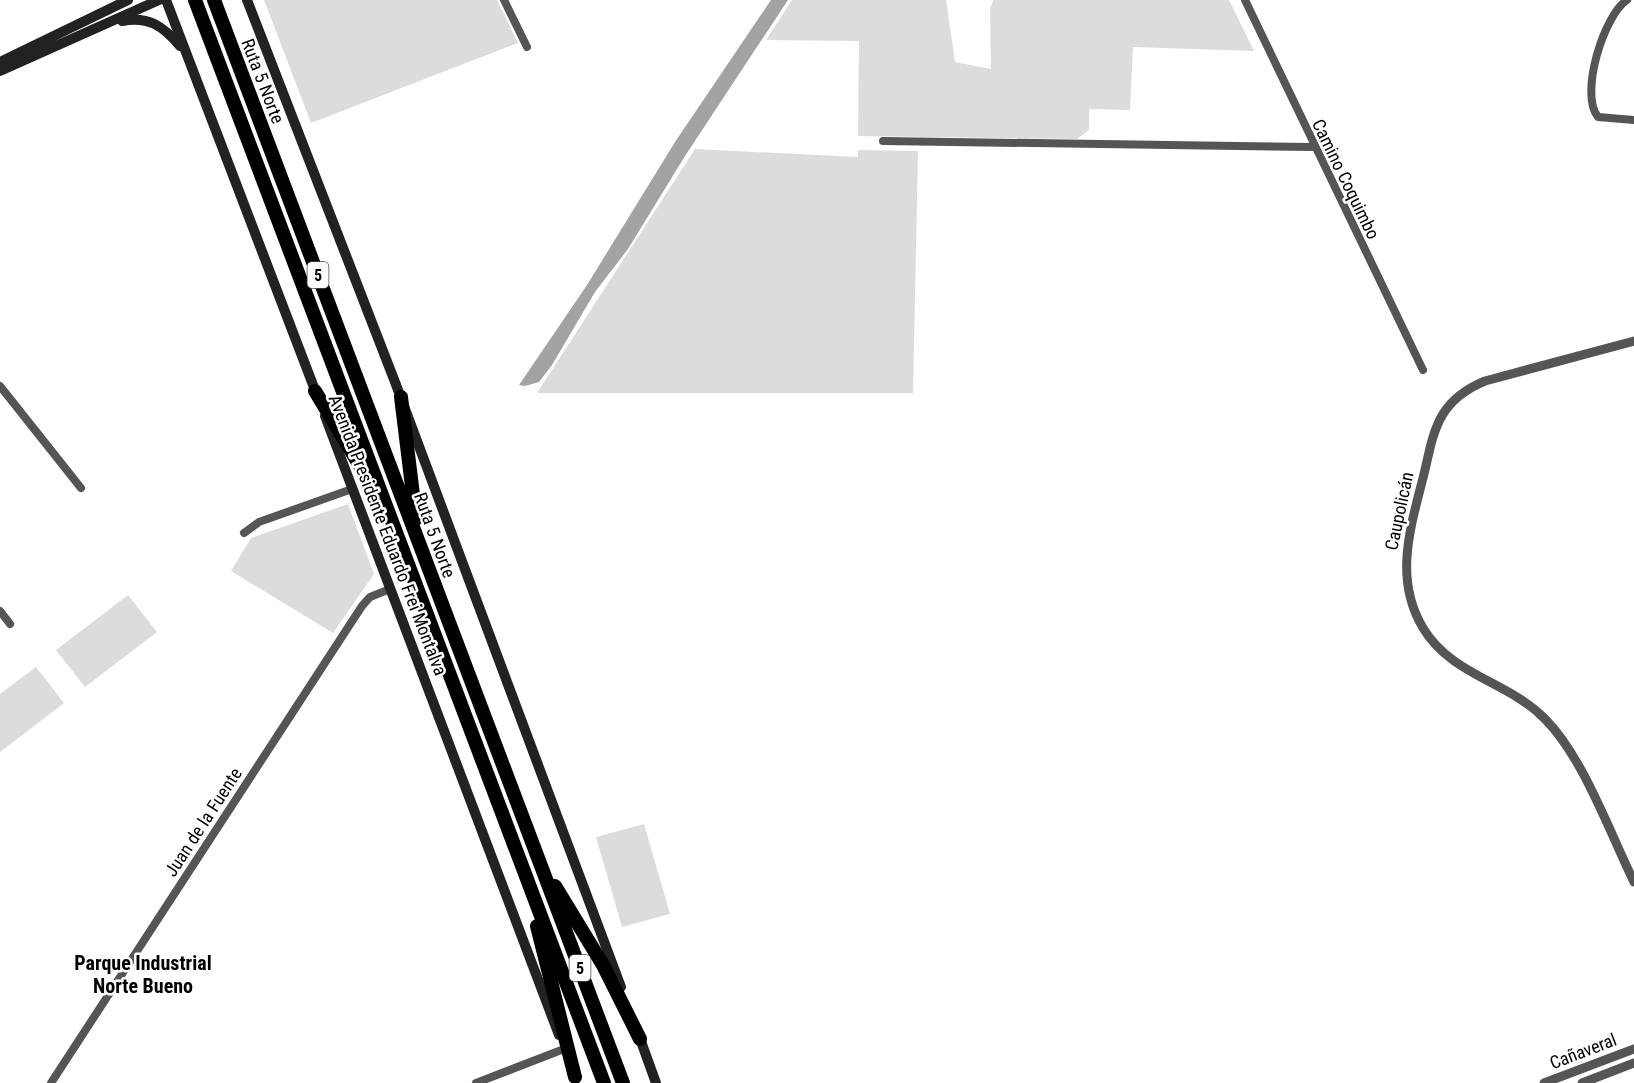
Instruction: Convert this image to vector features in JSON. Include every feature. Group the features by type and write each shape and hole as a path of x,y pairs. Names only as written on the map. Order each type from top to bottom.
{"highway":[{"name":"Ruta 5 Norte","path":"214,0 623,1083"},
{"name":"Ruta 5 Norte","path":"196,3 604,1083"},
{"path":"315,391 385,505"},
{"path":"401,398 422,551"},
{"path":"536,853 598,957 640,1039"},
{"path":"526,877 576,1080"}],"main road":[{"path":"0,62 128,0"},
{"path":"0,71 159,0"},
{"name":"Avenida Presidente Eduardo Frei Montalva","path":"166,0 576,1080"},
{"path":"247,0 401,398 656,1083"},
{"path":"101,26 129,19 148,20 163,27 187,55"}],"street":[{"path":"504,0 526,47"},
{"name":"Camino Coquimbo","path":"1245,0 1423,370"},
{"path":"1627,0 1614,14 1595,59 1592,88 1597,116 1634,120"},
{"path":"883,141 1314,147"},
{"name":"Caupolicán","path":"1634,341 1491,380 1469,388 1454,400 1443,413 1433,438 1408,538 1406,566 1414,608 1436,646 1466,671 1530,706 1556,732 1581,772 1634,882"},
{"path":"0,386 81,488"},
{"path":"244,533 259,522 352,489"},
{"name":"Juan de la Fuente","path":"51,1083 362,606 370,597 390,589"},
{"path":"0,611 10,624"},
{"path":"476,1083 564,1049"},
{"name":"Cañaveral","path":"1544,1083 1634,1049"},
{"name":"Cañaveral","path":"1582,1083 1634,1064"}],"shaded area":[{"path":"264,0 497,0 518,43 311,123"},
{"path":"771,0 788,0 685,156 628,249 595,292 552,365 539,382 525,386 519,385 587,285 675,142"},
{"path":"792,0 946,0 955,62 991,69 990,10 993,0 1229,0 1254,51 1133,47 1130,110 1089,109 1089,130 1077,139 858,136 859,41 766,40"},
{"path":"695,149 858,157 858,150 918,151 913,393 537,393"},
{"path":"348,504 374,574 333,633 231,571 251,538"},
{"path":"128,595 157,632 85,687 56,650"},
{"path":"36,667 64,703 0,752 0,694"},
{"path":"644,824 670,914 622,927 596,837"}],"district":[{"name":"Parque Industrial Norte Bueno","path":"143,974"}]}
